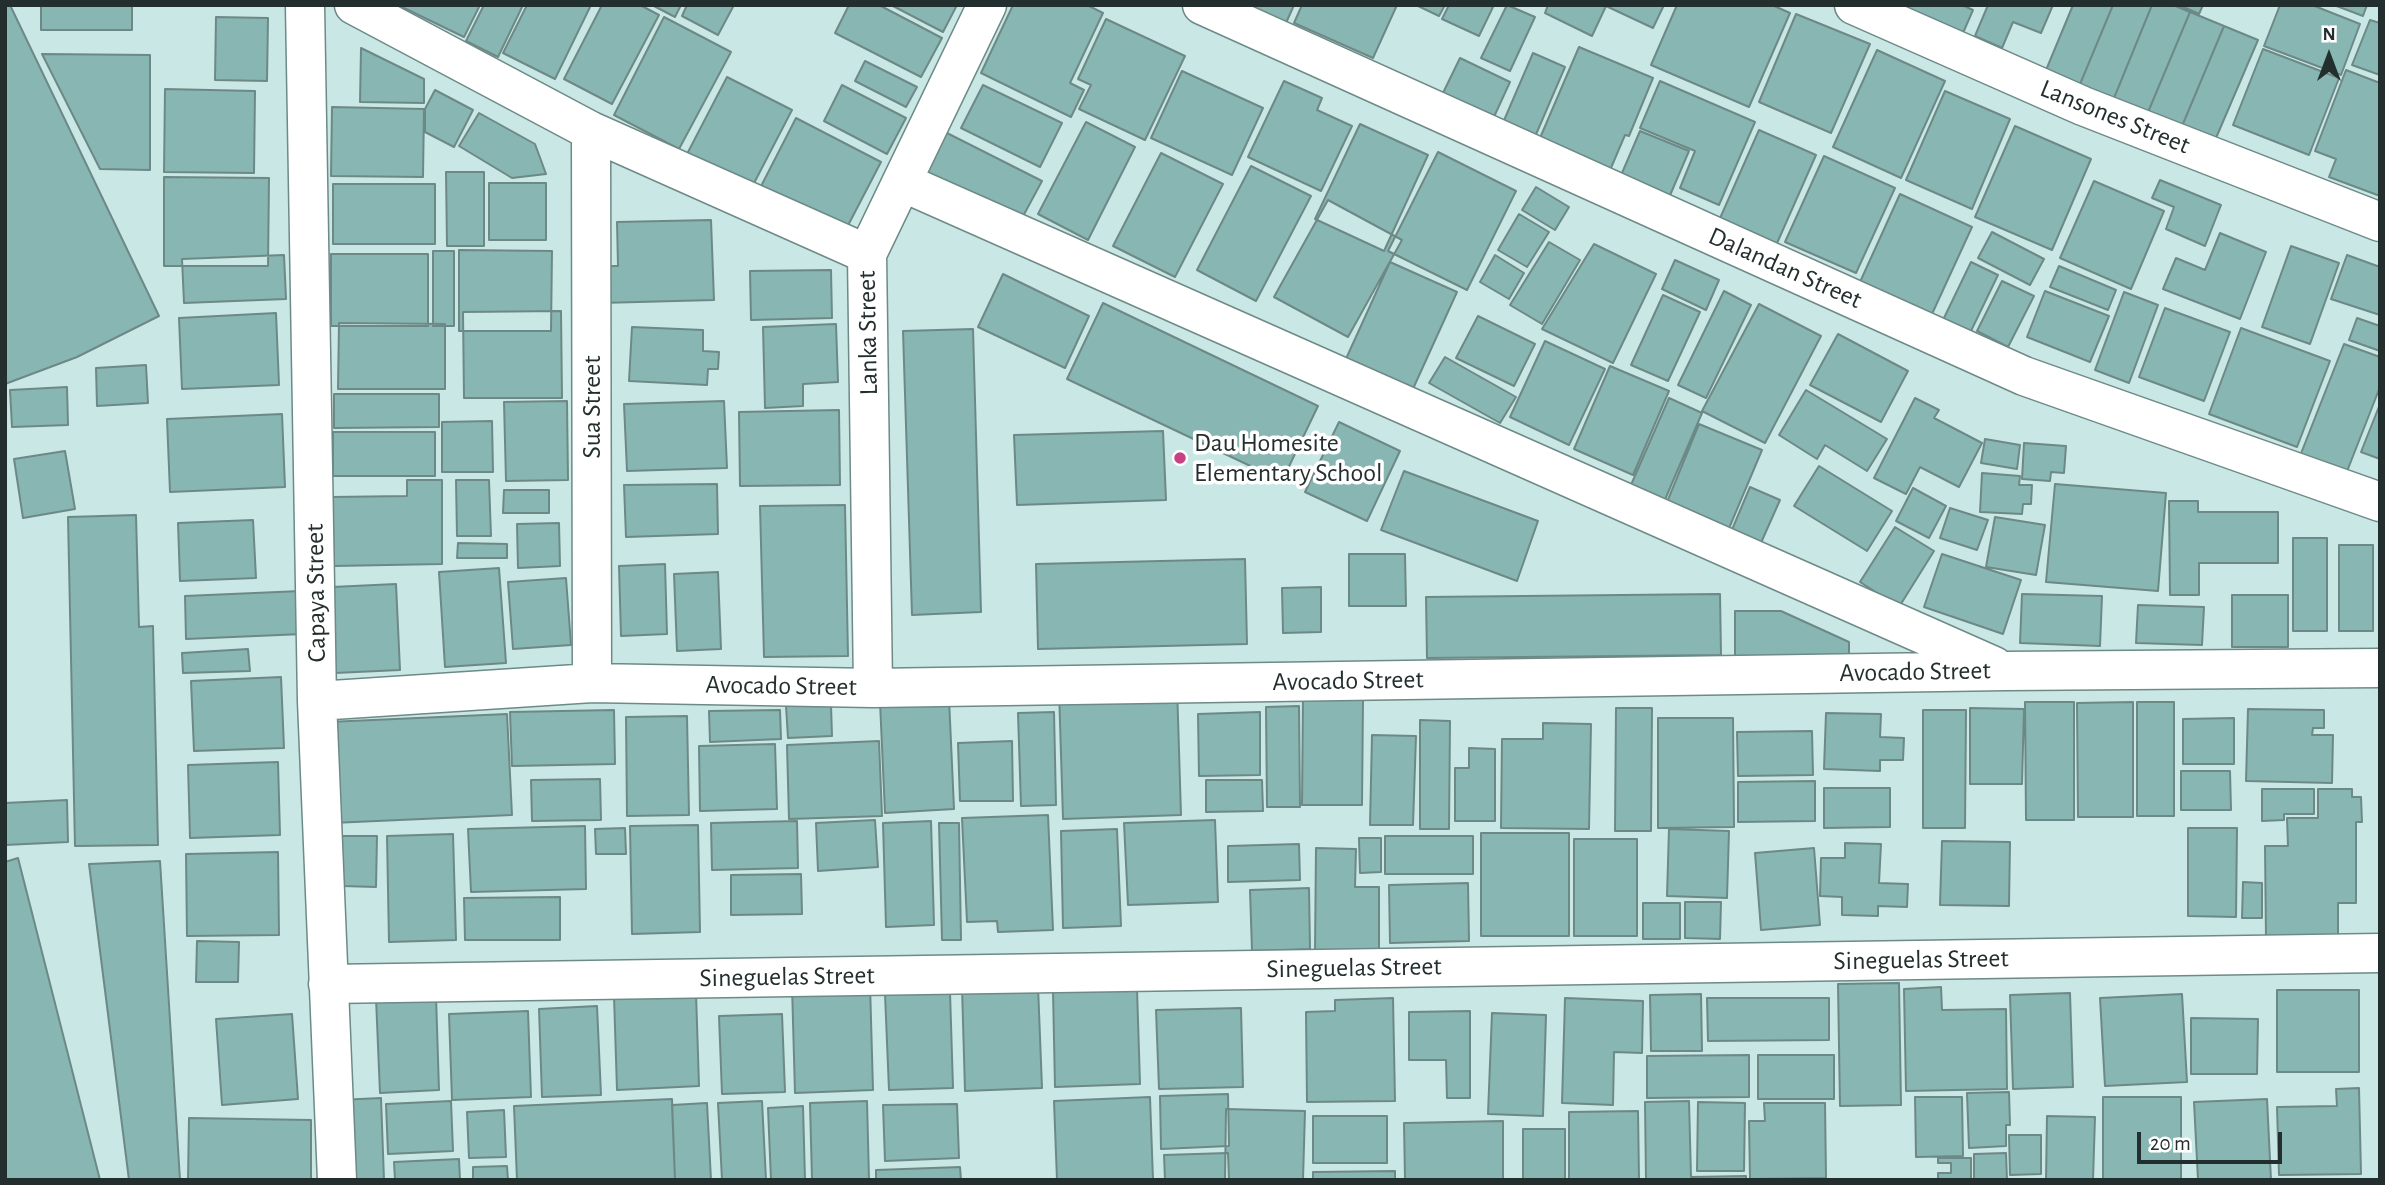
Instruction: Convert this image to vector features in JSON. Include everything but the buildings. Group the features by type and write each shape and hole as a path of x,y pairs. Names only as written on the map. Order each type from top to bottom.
{"street":[{"name":"Capaya Street","path":"305,5 317,701 337,1180"},
{"path":"354,5 591,131 867,254"},
{"name":"Lanka Street","path":"873,688 867,254 987,5"},
{"name":"Dalandan Street","path":"1202,5 2024,376 2380,502"},
{"name":"Lansones Street","path":"1854,5 2083,106 2380,222"},
{"name":"Sua Street","path":"591,131 592,683"},
{"path":"902,182 2006,671"},
{"name":"Avocado Street","path":"317,701 592,683 873,688 2380,668"},
{"name":"Sineguelas Street","path":"328,984 2380,953"}],"place":[{"name":"Dau Homesite Elementary School","path":"1180,458"}]}
